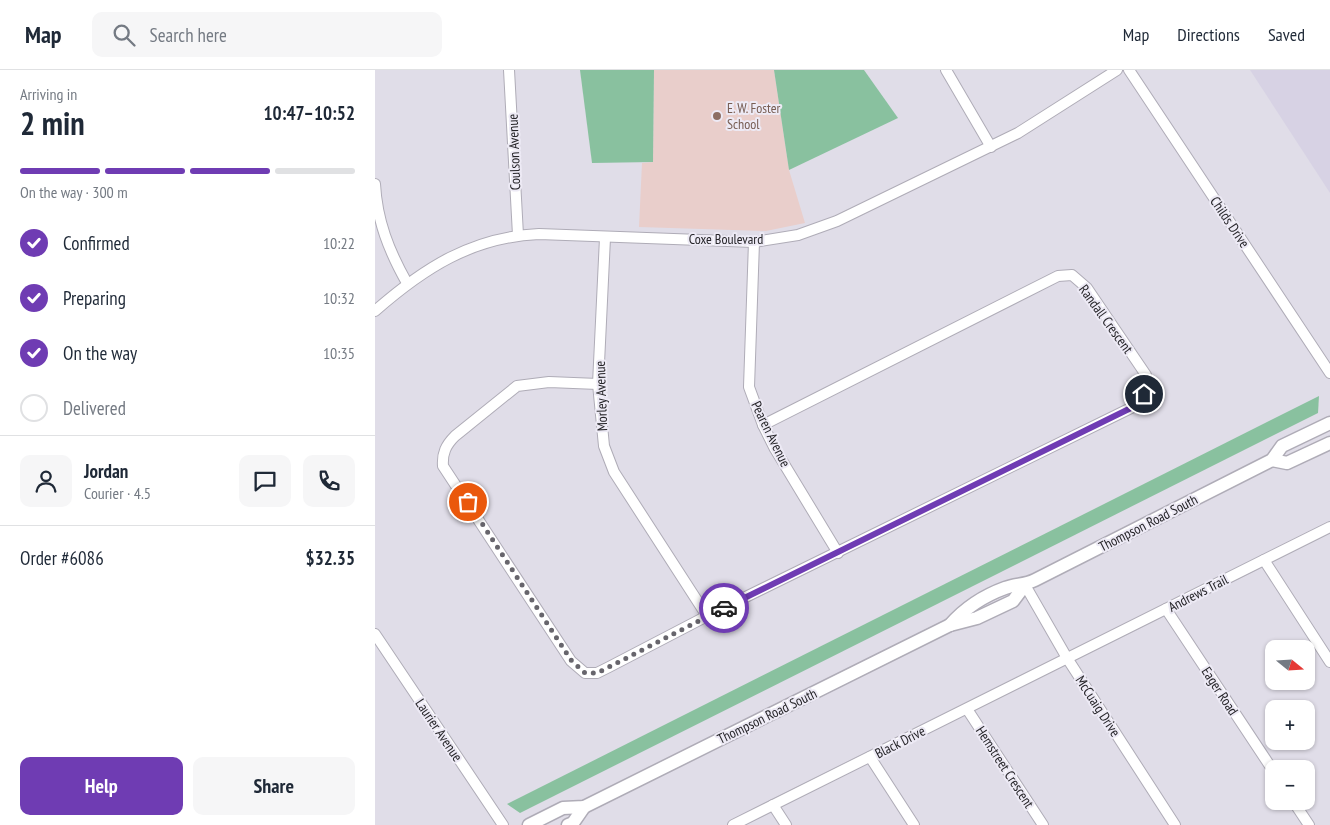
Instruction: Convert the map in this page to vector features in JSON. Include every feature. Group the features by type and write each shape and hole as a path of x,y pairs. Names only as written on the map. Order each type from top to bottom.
{"main road":[{"name":"Thompson Road South","path":"529,825 563,808 584,807 950,624 977,618 1013,601 1025,585 1272,460 1282,446 1330,423"},
{"name":"Thompson Road South","path":"1272,460 1287,463 1330,443"},
{"name":"Thompson Road South","path":"569,825 573,823 584,807"}],"street":[{"name":"Coulson Avenue","path":"509,70 518,235"},
{"path":"946,70 991,147"},
{"name":"Coxe Boulevard","path":"375,311 407,283 460,252 491,241 518,235 539,234 605,238 754,242 797,235 837,220 991,147 1047,116 1117,70"},
{"name":"Childs Drive","path":"1129,70 1330,373"},
{"path":"375,184 380,225 389,250 407,283"},
{"name":"Morley Avenue","path":"605,238 598,384 603,440 614,472 707,616"},
{"name":"Pearen Avenue","path":"754,242 749,387 763,425 838,553"},
{"name":"Randall Crescent","path":"598,384 549,382 517,386 446,445 443,455 443,466 571,660 585,673 597,673 707,616 1135,406 1144,394 1146,375 1087,288 1072,275 1058,276 763,425"},
{"name":"Andrews Trail","path":"1067,658 1330,528"},
{"path":"1264,560 1327,652 1330,662"},
{"name":"McCuaig Drive","path":"1025,585 1067,658 1175,825"},
{"name":"Eager Road","path":"1166,609 1266,760"},
{"name":"Laurier Avenue","path":"375,634 503,825"},
{"name":"Black Drive","path":"733,825 1067,658"},
{"name":"Hemstreet Crescent","path":"967,709 1043,825"},
{"path":"870,757 914,825"},
{"path":"773,805 786,825"},
{"path":"1299,810 1309,825"}],"shaded area":[{"name":"E. W. Foster School","path":"654,70 774,70 789,170 805,223 766,231 639,227 642,163 653,162"},
{"path":"1250,70 1330,70 1330,193"}],"green space":[{"path":"580,70 654,70 653,162 592,163"},
{"path":"774,70 864,70 898,118 789,170"},
{"path":"1319,396 1318,413 520,813 507,804"}],"way so far":[{"path":"468,502 571,660 585,673 597,673 724,608"}],"place":[{"name":"E. W. Foster School","path":"717,116"}],"route":[{"path":"724,608 1135,406 1144,394"}]}
